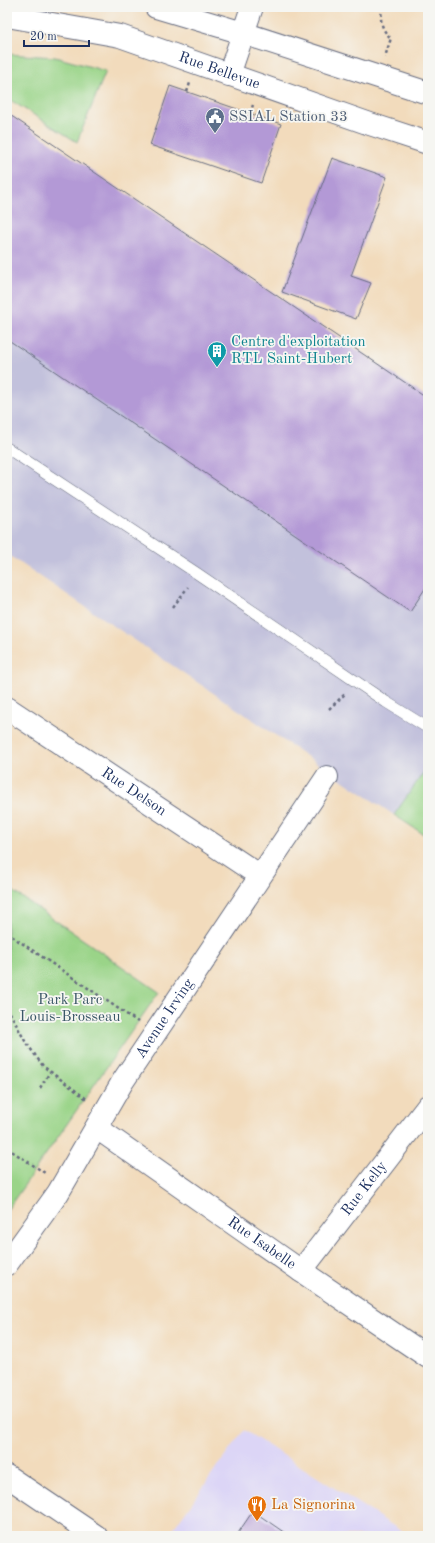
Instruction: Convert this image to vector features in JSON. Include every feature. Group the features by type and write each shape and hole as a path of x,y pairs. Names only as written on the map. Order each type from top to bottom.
{"street":[{"path":"156,7 243,33 428,93"},
{"path":"230,75 252,7"},
{"name":"Rue Bellevue","path":"7,16 120,36 370,124 428,142"},
{"name":"Rue Delson","path":"7,708 260,875"},
{"name":"Avenue Irving","path":"7,1264 63,1185 123,1081 326,777"},
{"name":"Rue Kelly","path":"301,1271 428,1106"},
{"name":"Rue Isabelle","path":"101,1121 301,1271 428,1357"},
{"path":"7,1476 96,1536"}],"lane":[{"path":"7,448 198,574 357,683 428,728"}],"path":[{"path":"379,77 391,38 386,34 380,16 383,7"},
{"path":"174,607 198,574"},
{"path":"329,709 357,683"},
{"path":"7,933 155,1033"},
{"path":"7,1007 25,1041 43,1066 101,1121"},
{"path":"40,1088 50,1072"},
{"path":"7,1148 63,1185"}],"shaded area":[{"name":"Centre d'exploitation RTL Saint-Hubert","path":"7,113 428,398 428,766 394,815 7,554"},
{"path":"244,1430 409,1536 168,1536"}],"green space":[{"path":"7,54 55,57 106,71 77,142 7,98"},
{"path":"428,766 428,837 394,815"},
{"name":"Park Parc Louis-Brosseau","path":"7,887 159,992 7,1210"}],"building":[{"name":"SSIAL Station 33","path":"170,86 281,124 261,183 150,145"},
{"name":"Centre d'exploitation RTL Saint-Hubert","path":"7,113 428,398 428,584 410,612 7,339"},
{"path":"332,158 387,177 351,276 371,283 356,319 282,292"},
{"name":"La Signorina","path":"253,1511 285,1533 284,1536 236,1536"}],"place":[{"name":"SSIAL Station 33","path":"215,134"},
{"name":"Centre d'exploitation RTL Saint-Hubert","path":"217,368"},
{"name":"La Signorina","path":"257,1522"}]}
